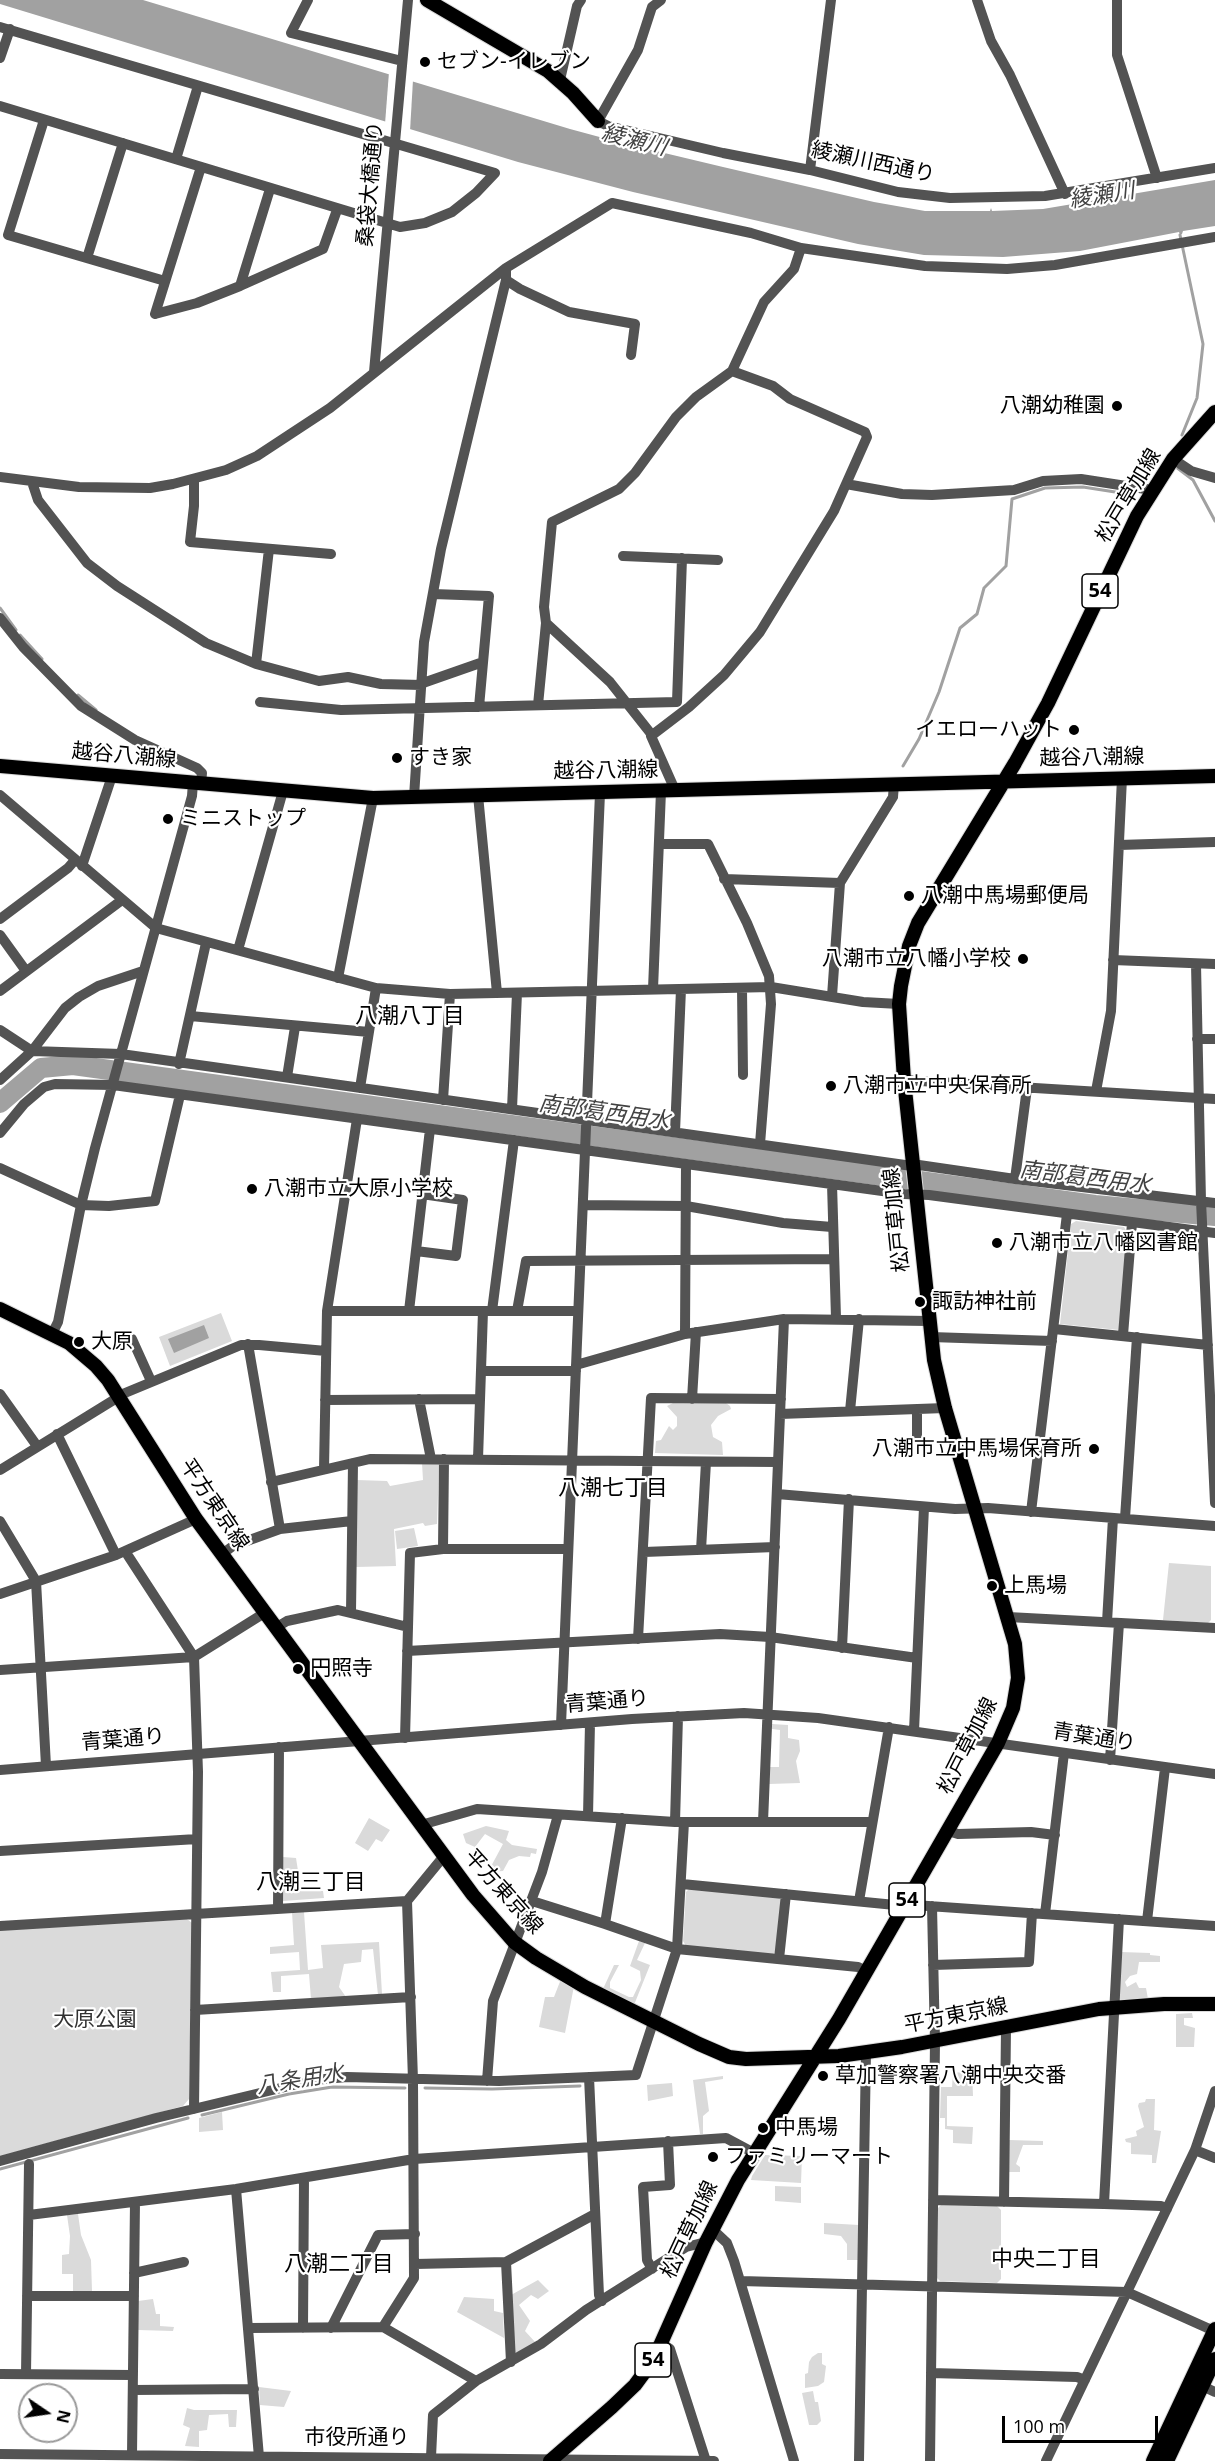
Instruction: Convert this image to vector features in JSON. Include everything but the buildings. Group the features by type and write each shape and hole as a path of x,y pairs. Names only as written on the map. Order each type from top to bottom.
{"main road":[{"path":"427,0 534,61 560,80 598,121"},
{"name":"松戸草加線","path":"551,2460 635,2385 650,2366 712,2229 754,2153 816,2057 948,1831 998,1743 1013,1708 1018,1678 1016,1644 945,1408 928,1321 904,1080 899,1004 909,946 918,923 1048,703 1126,536 1152,490 1173,459 1215,412"},
{"name":"越谷八潮線","path":"0,766 373,798 1215,776"},
{"name":"平方東京線","path":"0,1310 52,1334 83,1353 108,1380 196,1519 421,1825 473,1895 514,1942 536,1958 654,2023 729,2056 758,2059 866,2052 935,2042 1081,2012 1114,2008 1186,2003 1215,2004"},
{"path":"1153,2461 1215,2330"},
{"path":"1167,2461 1209,2389 1215,2359"}],"street":[{"path":"308,0 291,33 402,64"},
{"name":"桑袋大橋通り","path":"374,372 408,0"},
{"path":"560,80 577,6 581,0"},
{"path":"598,121 638,50 652,7 661,0"},
{"path":"810,170 831,0"},
{"path":"977,0 992,41 1065,194"},
{"path":"1117,0 1117,55 1157,178"},
{"path":"0,58 5,28 198,86 395,140 495,173 476,193 452,212 425,222 400,227 337,210 0,106"},
{"path":"176,159 198,86"},
{"path":"44,120 8,235 165,281"},
{"name":"綾瀬川西通り","path":"598,121 608,126 723,153 925,196 978,199 1065,194 1215,168"},
{"path":"87,258 123,143"},
{"path":"201,167 155,314 197,303 322,249 337,210"},
{"path":"240,286 270,189"},
{"path":"0,477 119,489 150,488 226,470 257,456 330,408 507,267 612,202 801,248 925,267 1006,269 1078,262 1215,237"},
{"path":"538,705 552,522 619,489 635,473 676,417 696,397 732,371 764,302 794,269 801,248"},
{"path":"414,797 424,642 441,549 506,280 507,267"},
{"path":"506,280 568,312 635,324 631,355"},
{"path":"652,735 689,707 740,658 760,632 820,536 867,437 865,432 790,399 773,386 732,371"},
{"path":"1173,459 1191,471 1215,478"},
{"path":"194,479 190,542 331,554"},
{"path":"846,484 902,494 932,495 1014,490 1043,481 1081,479 1152,490"},
{"path":"32,482 38,500 87,563 132,597 206,643 256,664 319,681 348,677 381,684 422,684 483,662"},
{"path":"256,664 269,549"},
{"path":"623,556 718,560"},
{"path":"261,702 340,710 677,702 682,558"},
{"path":"433,594 489,596 479,707"},
{"path":"0,618 23,646 81,706 135,740 197,768 202,773 192,796 120,1056 81,1205 61,1311 52,1334"},
{"path":"546,623 610,682 628,702 652,735 675,790"},
{"path":"0,919 79,863 112,776"},
{"path":"1096,1091 1111,1011 1122,778"},
{"path":"832,996 840,883 893,797 894,784"},
{"path":"653,989 661,790"},
{"path":"237,950 283,791"},
{"path":"561,1725 600,793"},
{"path":"0,795 156,928 376,988 450,994 771,987 862,1002 899,1004"},
{"path":"478,795 497,993"},
{"path":"338,978 373,798"},
{"path":"1119,845 1215,842"},
{"path":"659,844 708,844 747,923 769,976 771,987 760,1144"},
{"path":"724,879 840,883"},
{"path":"0,991 122,900"},
{"path":"0,935 26,972"},
{"path":"179,1064 206,943"},
{"path":"1113,960 1215,964"},
{"path":"1196,964 1202,1231 1214,1435 1215,1503"},
{"path":"0,1080 32,1051 65,1008 79,997 98,986 143,971"},
{"path":"360,1088 376,988"},
{"path":"742,988 743,1075"},
{"path":"675,1132 681,989"},
{"path":"512,1110 517,993"},
{"path":"443,1100 450,994"},
{"path":"190,1016 369,1032"},
{"path":"286,1077 295,1027"},
{"path":"0,1030 32,1051 120,1056 286,1077 912,1166 1215,1203"},
{"path":"1197,1039 1215,1039"},
{"path":"904,1080 1215,1099"},
{"path":"0,1133 24,1104 44,1087 55,1084 114,1083 180,1095 832,1184 915,1192 1215,1233"},
{"path":"1015,1179 1027,1088"},
{"path":"0,1167 81,1205 109,1206 155,1201 180,1095"},
{"path":"324,1469 327,1311 357,1119"},
{"path":"409,1311 430,1129"},
{"path":"478,1459 481,1371 514,1140"},
{"path":"686,1164 686,1260 692,1399"},
{"path":"832,1184 836,1318"},
{"path":"416,1251 456,1256 463,1200 422,1194"},
{"path":"583,1205 686,1206 783,1223 832,1227"},
{"path":"1031,1512 1067,1214"},
{"path":"1123,1335 1132,1223"},
{"path":"517,1311 525,1261 833,1259"},
{"path":"327,1311 578,1311"},
{"path":"481,1371 576,1368 690,1333 784,1318 928,1321"},
{"path":"763,1822 784,1318"},
{"path":"850,1411 859,1319"},
{"path":"1054,1329 1208,1345"},
{"path":"931,1337 1052,1341"},
{"path":"1107,1622 1137,1337"},
{"path":"132,1339 151,1381"},
{"path":"248,1344 280,1529"},
{"path":"0,1470 118,1397 151,1381 241,1345 326,1351"},
{"path":"0,1394 37,1446"},
{"path":"638,1639 651,1398 781,1399"},
{"path":"419,1399 430,1459"},
{"path":"325,1400 480,1399"},
{"path":"780,1414 945,1408"},
{"path":"917,1410 917,1436"},
{"path":"57,1434 120,1553 194,1657 197,1753 194,2109"},
{"path":"271,1482 370,1459 778,1462"},
{"path":"443,1549 444,1459"},
{"path":"701,1550 706,1462"},
{"path":"351,1612 353,1463"},
{"path":"777,1494 924,1507 1031,1512 1215,1526"},
{"path":"842,1648 849,1499"},
{"path":"914,1731 924,1507"},
{"path":"0,1594 120,1553 196,1519"},
{"path":"0,1521 36,1581 46,1766"},
{"path":"222,1554 232,1546 280,1529 352,1521"},
{"path":"644,1552 775,1547"},
{"path":"405,1738 410,1553 443,1549 568,1549"},
{"path":"277,1627 287,1621 338,1610 408,1627"},
{"path":"0,1670 194,1657 266,1612"},
{"path":"1008,1617 1215,1628"},
{"path":"1110,1760 1119,1623"},
{"path":"407,1651 720,1634 770,1637 917,1658"},
{"name":"青葉通り","path":"0,1770 678,1716 767,1714 889,1727 1215,1774"},
{"path":"0,2161 194,2109 315,2080 347,2077 487,2081 636,2075 677,1949 682,1884 678,1716"},
{"path":"588,1816 590,1723"},
{"path":"859,1901 889,1727"},
{"path":"278,1909 279,1748"},
{"path":"1045,1914 1064,1753"},
{"path":"1147,1921 1165,1768"},
{"path":"421,1825 477,1809 680,1822 872,1822"},
{"path":"487,2081 492,2009 514,1942 532,1901 558,1815"},
{"path":"605,1924 622,1818"},
{"path":"948,1831 958,1834 1031,1832 1055,1835"},
{"path":"0,1851 197,1839"},
{"path":"382,2327 414,2277 415,2264 413,2080 407,1901 444,1856"},
{"path":"682,1884 895,1905 1215,1926"},
{"path":"779,1959 786,1894"},
{"path":"0,1926 407,1901"},
{"path":"532,1901 677,1949 858,1967 866,1971"},
{"path":"930,2461 935,2042 932,1906"},
{"path":"933,1965 1029,1962 1032,1913"},
{"path":"1104,2204 1119,1919"},
{"path":"195,2010 411,1997"},
{"path":"1004,2202 1006,2028"},
{"path":"859,2461 866,2052"},
{"path":"589,2077 599,2295 602,2301"},
{"path":"1046,2461 1195,2150 1215,2091"},
{"path":"29,2215 236,2190 414,2159 592,2145 730,2138 754,2153"},
{"path":"652,2269 647,2260 643,2187 670,2185 668,2141"},
{"path":"1195,2150 1215,2158"},
{"path":"26,2374 29,2164"},
{"path":"303,2328 304,2178"},
{"path":"236,2190 259,2457"},
{"path":"933,2200 1161,2206 1167,2209"},
{"path":"129,2457 133,2390 135,2202"},
{"path":"415,2264 506,2262 595,2214"},
{"path":"712,2229 728,2243 794,2461"},
{"path":"331,2328 378,2235 415,2234"},
{"path":"431,2457 433,2415 476,2381 541,2344 586,2310 686,2247 706,2242"},
{"path":"134,2273 184,2262"},
{"path":"506,2262 511,2362"},
{"path":"741,2281 1127,2292 1215,2330"},
{"path":"27,2296 134,2296"},
{"path":"249,2328 382,2327 476,2381"},
{"path":"661,2343 670,2349 706,2461"},
{"path":"931,2373 1077,2377 1084,2380"},
{"path":"0,2374 133,2375"},
{"path":"133,2390 254,2389"},
{"name":"市役所通り","path":"0,2454 309,2459 431,2457 714,2461"}],"green space":[{"path":"1076,1221 1124,1227 1127,1232 1119,1330 1060,1324 1071,1224"},
{"path":"221,1313 232,1341 170,1366 159,1337"},
{"path":"673,1403 726,1403 730,1406 731,1409 718,1416 711,1425 713,1437 722,1442 723,1455 655,1453 656,1441 661,1440 669,1426 673,1430 677,1426 677,1417 667,1406"},
{"path":"422,1463 439,1464 437,1524 425,1526 423,1523 394,1529 396,1566 356,1567 357,1480 387,1481 390,1486 423,1480"},
{"path":"414,1528 418,1546 397,1549 395,1531"},
{"path":"1169,1563 1211,1566 1211,1620 1208,1623 1163,1620"},
{"path":"772,1724 788,1725 788,1738 799,1740 800,1751 796,1761 800,1783 769,1784 770,1767 779,1767 780,1730 772,1729"},
{"path":"369,1818 390,1830 382,1842 376,1839 368,1851 355,1843"},
{"path":"486,1826 509,1831 506,1840 512,1845 537,1849 536,1854 531,1853 530,1857 519,1856 509,1860 503,1871 488,1872 503,1844 485,1834 475,1847 466,1843 463,1834"},
{"path":"283,1857 296,1858 301,1890 323,1891 324,1898 283,1901"},
{"path":"690,1888 779,1898 782,1901 777,1951 773,1954 686,1946 683,1941 686,1892"},
{"path":"292,1912 304,1912 308,1970 323,1968 321,1945 379,1942 382,1994 378,1995 373,1949 362,1950 361,1962 344,1964 339,1987 346,1997 311,1999 309,1974 281,1976 281,1992 273,1992 271,1972 300,1970 299,1952 270,1954 270,1947 294,1945"},
{"name":"大原公園","path":"187,1919 192,1923 189,2099 183,2106 0,2156 0,1930"},
{"path":"639,1941 645,1943 637,1960 650,1965 634,2005 603,1989 614,1965 619,1965 610,1982 610,1988 633,1997 641,1980 640,1971 630,1966"},
{"path":"1121,1952 1150,1953 1150,1955 1160,1956 1160,1962 1139,1962 1137,1974 1130,1976 1125,1982 1127,1987 1136,1982 1139,1988 1146,1988 1148,1999 1122,2001 1119,1998"},
{"path":"561,1979 574,1986 565,2033 539,2027 545,1997 554,1997"},
{"path":"1192,2013 1193,2018 1184,2018 1184,2025 1195,2028 1194,2047 1176,2047 1176,2014"},
{"path":"972,2071 973,2096 947,2096 947,2126 973,2127 972,2144 953,2143 953,2130 945,2129 945,2118 940,2118 941,2087 952,2087 953,2073"},
{"path":"723,2076 723,2079 705,2082 709,2111 703,2116 703,2134 700,2134 693,2080"},
{"path":"672,2083 673,2096 648,2101 647,2085"},
{"path":"1146,2099 1155,2099 1154,2130 1161,2131 1156,2163 1152,2163 1152,2155 1131,2154 1131,2143 1126,2142 1125,2139 1137,2136 1136,2131 1144,2127 1138,2106"},
{"path":"222,2112 223,2130 199,2132 199,2118"},
{"path":"1009,2140 1043,2141 1043,2145 1023,2145 1016,2164 1020,2167 1020,2172 1008,2172"},
{"path":"765,2155 802,2156 801,2183 751,2180"},
{"path":"775,2186 801,2187 801,2203 775,2201"},
{"path":"941,2205 997,2206 1001,2210 1001,2279 997,2283 940,2281 937,2278 938,2208"},
{"path":"78,2214 81,2235 91,2260 92,2291 73,2291 73,2274 62,2274 62,2255 69,2254 70,2236 67,2215"},
{"path":"824,2223 859,2225 859,2260 847,2260 847,2244 841,2236 824,2234"},
{"path":"538,2280 549,2291 538,2299 531,2295 519,2305 530,2321 525,2331 536,2343 517,2353 513,2351 511,2295"},
{"path":"464,2297 494,2299 494,2311 503,2313 504,2338 457,2312"},
{"path":"153,2299 156,2314 160,2314 160,2326 174,2327 173,2331 138,2330 138,2301"},
{"path":"818,2353 822,2353 822,2364 826,2366 824,2382 818,2386 805,2388 805,2374 808,2373 809,2362"},
{"path":"259,2387 291,2391 284,2407 260,2405"},
{"path":"813,2391 815,2402 818,2402 821,2421 817,2425 809,2425 802,2393"},
{"path":"187,2408 237,2410 236,2427 229,2427 228,2414 209,2415 207,2430 199,2431 199,2447 185,2446 190,2428 183,2425"}],"shaded area":[{"path":"0,0 143,0 570,129 607,139 610,137 610,140 874,202 925,211 990,211 991,208 992,211 1043,209 1215,180 1215,226 1183,231 1180,235 1179,232 1080,251 1003,257 924,255 858,244 633,192 518,162 0,4"},
{"path":"204,1325 209,1338 174,1353 168,1339"}],"pier":[{"path":"389,72 413,80 410,131 385,124"}],"waterway":[{"path":"1180,235 1203,344 1197,398 1182,435"},
{"path":"1176,467 1193,480 1215,521"},
{"path":"903,766 919,739 939,692 960,628 977,614 984,588 1006,566 1012,499 1045,488 1083,487 1128,494"},
{"path":"0,608 16,630"},
{"path":"20,635 42,659"},
{"path":"78,695 96,710"},
{"name":"南部葛西用水","path":"0,1103 41,1068 73,1065 1095,1205 1215,1216"},
{"name":"八条用水","path":"425,2088 492,2089 580,2086"},
{"name":"八条用水","path":"202,2115 289,2094 332,2087 405,2088"},
{"name":"八条用水","path":"0,2169 188,2118"}],"place":[{"name":"セブン-イレブン","path":"425,62"},
{"name":"八潮幼稚園","path":"1117,406"},
{"name":"イエローハット","path":"1074,730"},
{"name":"すき家","path":"397,758"},
{"name":"ミニストップ","path":"168,819"},
{"name":"八潮中馬場郵便局","path":"909,896"},
{"name":"八潮市立八幡小学校","path":"1023,959"},
{"name":"八潮市立中央保育所","path":"831,1086"},
{"name":"八潮市立大原小学校","path":"252,1189"},
{"name":"八潮市立八幡図書館","path":"997,1243"},
{"name":"諏訪神社前","path":"920,1302"},
{"name":"大原","path":"79,1342"},
{"name":"八潮市立中馬場保育所","path":"1094,1449"},
{"name":"上馬場","path":"992,1586"},
{"name":"円照寺","path":"298,1669"},
{"name":"草加警察署八潮中央交番","path":"823,2076"},
{"name":"中馬場","path":"763,2128"},
{"name":"ファミリーマート","path":"713,2157"}],"district":[{"name":"八潮八丁目","path":"410,1017"},
{"name":"八潮七丁目","path":"613,1489"},
{"name":"八潮三丁目","path":"311,1883"},
{"name":"中央二丁目","path":"1046,2260"},
{"name":"八潮二丁目","path":"339,2265"}],"water label":[{"name":"綾瀬川","path":"634,141"},
{"name":"綾瀬川","path":"1102,196"}]}
